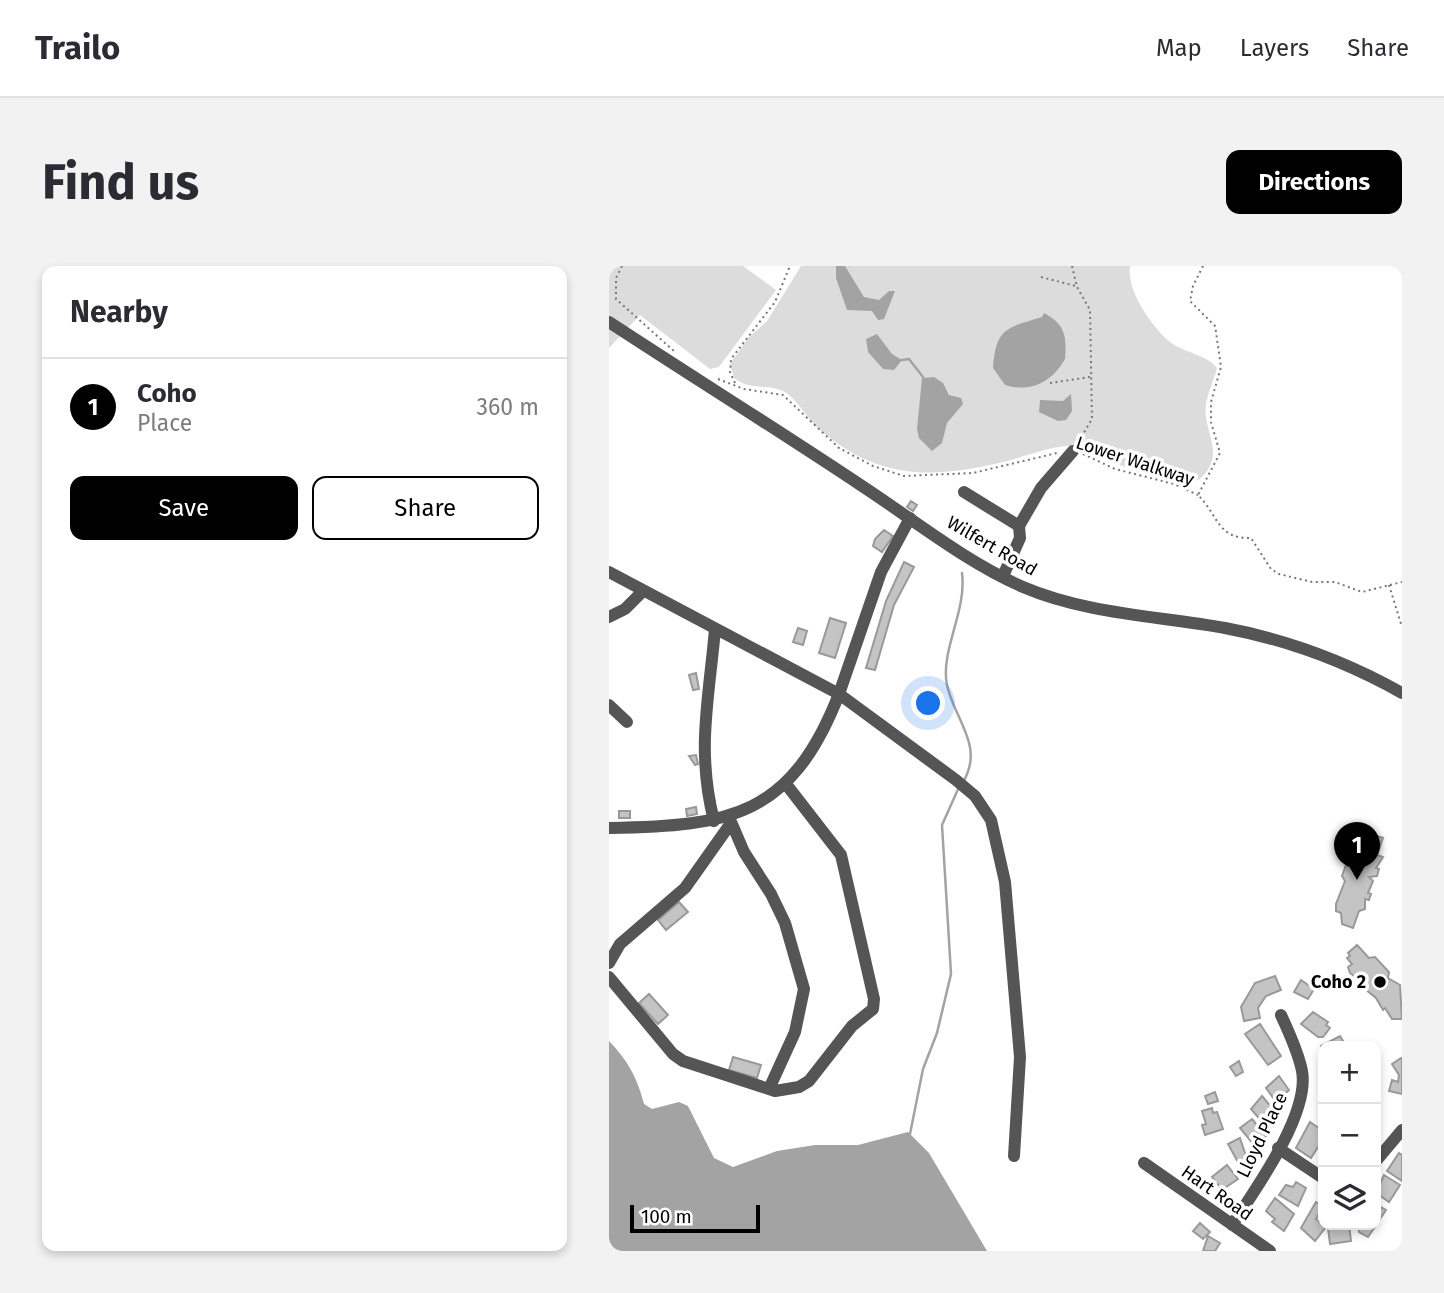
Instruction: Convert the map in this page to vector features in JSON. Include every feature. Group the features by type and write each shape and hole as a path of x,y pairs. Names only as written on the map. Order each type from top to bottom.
{"street":[{"name":"Wilfert Road","path":"609,322 1003,576 1062,600 1291,642 1331,656 1402,693"},
{"path":"1003,576 1020,538 1019,526 1041,488 1073,451"},
{"path":"964,492 1019,526"},
{"path":"609,963 620,944 685,888 730,820 786,783 820,739 839,694 881,572 910,518"},
{"path":"609,572 839,694 975,796 991,820 1005,881 1020,1057 1014,1156"},
{"path":"609,617 625,609 643,591"},
{"path":"714,821 705,786 703,753 715,629"},
{"path":"609,705 627,722"},
{"path":"609,976 673,1054 683,1061 769,1089 799,1087 809,1081 852,1026 874,1005 841,855 786,783"},
{"path":"609,828 685,826 730,820"},
{"path":"730,820 744,852 771,894 785,923 804,989 795,1032 769,1089"},
{"name":"Lloyd Place","path":"1231,1225 1263,1178 1297,1113 1302,1093 1302,1072 1281,1015"},
{"path":"1381,1155 1402,1130"},
{"path":"1278,1148 1318,1175"},
{"name":"Hart Road","path":"1144,1163 1231,1225 1253,1246 1270,1251"}],"path":[{"path":"622,266 616,278 616,299 678,354"},
{"path":"735,384 730,372 731,359 775,302 790,266"},
{"path":"1072,266 1077,287 1090,310 1092,419 1073,451"},
{"path":"1203,266 1193,286 1191,301 1215,326 1221,367 1211,402 1211,422 1220,453 1198,495 1211,508 1224,532 1229,536 1251,538 1271,569 1279,574 1312,582 1335,582 1362,592 1402,582"},
{"path":"1041,277 1077,287"},
{"path":"1050,383 1091,377"},
{"name":"Lower Walkway","path":"714,378 744,389 783,395 820,433 839,448 873,466 904,476 973,473 1073,451 1115,469 1174,484 1198,495"},
{"path":"1389,585 1402,627"}],"shaded area":[{"path":"609,266 743,266 776,290 719,367 710,369 640,315 609,348"},
{"path":"801,266 1130,266 1136,297 1156,327 1170,342 1207,360 1217,368 1206,404 1213,451 1209,469 1195,481 1174,481 1127,468 1094,451 1077,446 1058,447 974,468 927,473 905,471 863,458 820,430 788,394 775,388 747,385 734,378 730,364 748,338 767,321"},
{"path":"836,266 845,266 864,297 879,300 889,291 895,291 884,319 878,320 872,311 847,310 836,278"},
{"path":"1044,313 1060,326 1063,332 1066,344 1065,359 1054,374 1040,384 1024,388 1005,385 993,368 1000,337 1011,327 1042,317"},
{"path":"877,334 892,354 902,360 894,370 883,369 868,352 866,339"},
{"path":"934,377 943,383 949,395 961,398 963,404 947,423 942,443 932,451 919,438 917,429 922,378"},
{"path":"1071,394 1072,411 1066,420 1058,421 1039,412 1040,400 1063,401"},
{"path":"609,1041 631,1070 644,1104 652,1109 679,1102 688,1106 714,1158 733,1167 777,1151 815,1145 858,1145 908,1132 929,1153 987,1251 609,1251"}],"building":[{"path":"911,501 917,505 913,511 907,507"},
{"path":"884,530 893,536 882,552 873,546 875,539"},
{"path":"904,562 914,567 894,605 875,670 866,668 886,601"},
{"path":"830,618 846,623 835,658 819,653"},
{"path":"798,628 807,631 803,645 793,642"},
{"path":"696,673 699,689 693,690 689,675"},
{"path":"696,755 698,764 695,765 689,756"},
{"path":"696,807 697,814 687,816 686,809"},
{"path":"619,811 630,811 630,818 619,818"},
{"path":"1367,833 1383,838 1377,855 1383,857 1376,868 1379,869 1377,876 1369,877 1373,881 1368,893 1371,894 1369,900 1365,899 1365,909 1359,911 1353,928 1342,924 1341,913 1336,911 1336,904 1345,881 1342,876 1346,865 1348,866 1349,857 1354,855 1358,842 1363,844"},
{"path":"679,902 688,912 666,930 658,920"},
{"name":"Coho 2","path":"1357,945 1369,958 1375,957 1389,972 1388,978 1400,985 1402,1019 1392,1019 1376,998 1350,973 1348,967 1352,964 1347,958 1350,956 1348,953"},
{"path":"1275,976 1281,990 1266,996 1258,1008 1260,1018 1244,1021 1241,1007 1255,983"},
{"path":"1301,980 1314,989 1308,999 1294,992"},
{"path":"649,994 668,1015 658,1024 639,1003"},
{"path":"1313,1012 1328,1022 1326,1025 1330,1028 1323,1037 1318,1037 1301,1024"},
{"path":"1260,1024 1281,1056 1268,1065 1245,1034"},
{"path":"1340,1036 1343,1041 1330,1041"},
{"path":"733,1057 761,1065 757,1078 729,1070"},
{"path":"1401,1058 1402,1094 1389,1091 1392,1080 1398,1082 1399,1075 1392,1064"},
{"path":"1239,1061 1243,1072 1236,1076 1230,1067"},
{"path":"1279,1076 1289,1090 1276,1102 1266,1088"},
{"path":"1215,1092 1218,1101 1208,1104 1205,1096"},
{"path":"1262,1096 1279,1116 1268,1129 1251,1109"},
{"path":"1212,1108 1213,1113 1217,1112 1223,1129 1205,1135 1202,1125 1206,1124 1202,1111"},
{"path":"1252,1119 1266,1136 1259,1146 1256,1143 1254,1145 1240,1128"},
{"path":"1310,1122 1318,1128 1318,1147 1311,1158 1296,1148"},
{"path":"1240,1138 1248,1162 1240,1166 1228,1144"},
{"path":"1399,1153 1402,1155 1402,1181 1387,1171"},
{"path":"1227,1165 1238,1179 1222,1190 1212,1177"},
{"path":"1384,1175 1400,1185 1389,1202 1381,1196"},
{"path":"1296,1182 1306,1188 1298,1206 1279,1195 1286,1185 1293,1187"},
{"path":"1275,1198 1294,1214 1284,1231 1272,1222 1275,1219 1266,1211"},
{"path":"1316,1202 1318,1230 1324,1230 1315,1241 1301,1228"},
{"path":"1200,1223 1210,1232 1203,1239 1193,1231"},
{"path":"1328,1230 1350,1230 1351,1241 1330,1244"},
{"path":"1359,1230 1373,1230 1368,1237 1359,1232"},
{"path":"1208,1236 1220,1243 1215,1251 1203,1251"}],"waterway":[{"path":"902,360 909,359 923,377"},
{"path":"962,573 961,602 946,672 947,685 966,733 971,756 963,782"},
{"path":"910,1134 923,1069 937,1033 951,974 942,825 959,787"}],"place":[{"name":"Coho","path":"1357,880"},
{"name":"Coho 2","path":"1380,982"}]}
